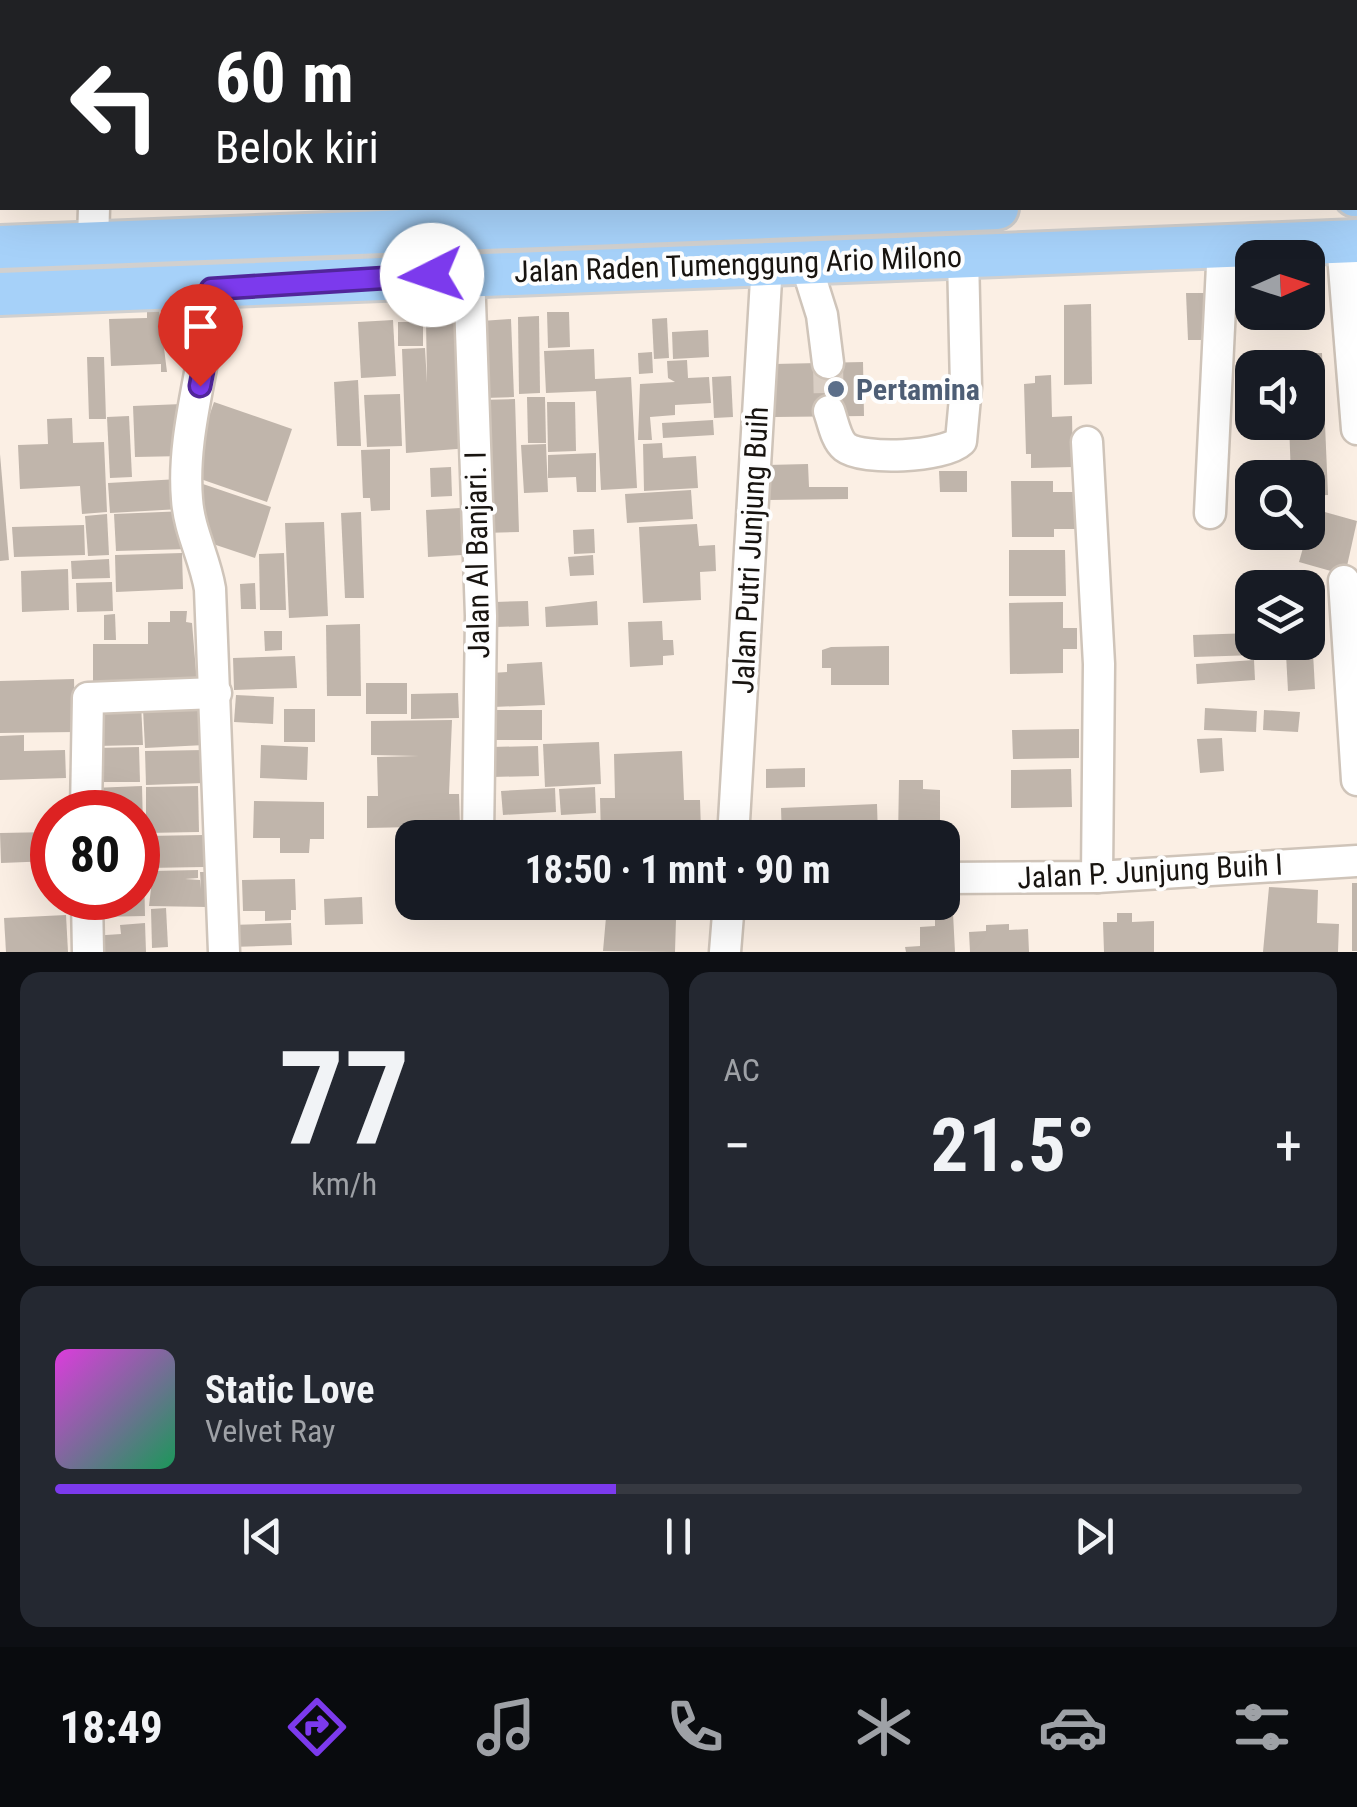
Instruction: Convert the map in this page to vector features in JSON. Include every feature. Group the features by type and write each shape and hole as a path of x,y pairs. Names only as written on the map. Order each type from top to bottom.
{"highway":[{"name":"Jalan Raden Tumenggung Ario Milono","path":"0,247 94,224 895,210"},
{"name":"Jalan Raden Tumenggung Ario Milono","path":"0,294 211,289 469,273 963,256 1250,232 1350,242"}],"street":[{"path":"1210,513 1250,232"},
{"path":"1350,242 1357,429"},
{"path":"828,411 841,444 859,455 938,452 961,442 965,436 966,388 963,256"},
{"path":"786,262 822,315 828,363"},
{"name":"Jalan Putri Junjung Buih","path":"734,820 786,262"},
{"name":"Jalan Al Banjari. I","path":"469,273 481,616 478,820"},
{"path":"211,289 209,340 187,461 186,498 192,536 208,579 216,692 224,952"},
{"path":"1087,442 1099,664 1096,877"},
{"path":"1344,582 1357,780"},
{"path":"86,790 88,698 216,692"},
{"name":"Jalan P. Junjung Buih I","path":"960,878 1096,877 1357,861"},
{"path":"87,920 88,952"},
{"path":"725,952 727,920"}],"building":[{"path":"1186,293 1211,293 1213,340 1188,340"},
{"path":"1091,304 1092,384 1064,385 1064,305"},
{"path":"147,308 159,308 167,372 161,372 161,364 111,366 109,319 147,318"},
{"path":"547,312 569,312 570,347 548,348"},
{"path":"539,316 540,393 519,394 518,317"},
{"path":"667,318 669,358 654,359 652,319"},
{"path":"467,319 469,448 406,453 402,349 425,348 427,383 426,320"},
{"path":"511,319 514,397 484,398 481,321"},
{"path":"393,320 396,376 361,378 358,322"},
{"path":"398,322 423,322 423,346 398,346"},
{"path":"708,330 709,357 673,359 672,332"},
{"path":"594,349 595,379 631,377 637,488 601,490 596,391 546,393 544,351"},
{"path":"652,352 653,373 639,374 638,353"},
{"path":"87,357 104,357 106,419 89,419"},
{"path":"687,360 688,378 709,377 711,403 675,405 675,415 650,417 652,440 638,440 640,384 675,382 668,378 667,361"},
{"path":"863,362 864,416 775,417 774,364"},
{"path":"1051,375 1052,417 1072,416 1073,467 1031,468 1031,454 1026,454 1024,384 1035,383 1035,376"},
{"path":"731,376 733,417 714,418 712,377"},
{"path":"358,380 361,446 337,446 334,382"},
{"path":"400,394 402,446 367,447 364,395"},
{"path":"527,397 545,397 546,443 528,443"},
{"path":"515,399 519,532 483,533 479,400"},
{"path":"214,402 292,429 267,502 189,475"},
{"path":"547,402 575,402 576,451 548,452"},
{"path":"182,404 184,456 135,457 133,406"},
{"path":"129,416 132,477 110,478 107,417"},
{"path":"72,418 73,443 104,442 107,512 82,514 80,486 20,489 18,445 48,444 47,419"},
{"path":"713,420 714,435 663,438 662,423"},
{"path":"1325,424 1328,495 1325,495 1325,460 1290,460 1290,440 1325,440"},
{"path":"662,443 663,458 696,456 698,488 644,491 643,444"},
{"path":"546,444 548,492 524,493 521,445"},
{"path":"390,449 390,510 371,511 370,498 363,498 361,450"},
{"path":"596,453 596,492 577,492 576,477 548,478 548,455"},
{"path":"0,454 9,560 0,561"},
{"path":"808,464 809,487 848,487 848,499 768,500 767,465"},
{"path":"451,467 452,496 431,497 430,468"},
{"path":"939,471 967,471 967,492 940,492"},
{"path":"179,479 180,509 110,513 108,483"},
{"path":"1011,481 1053,481 1053,492 1077,492 1077,529 1054,529 1054,537 1012,537"},
{"path":"197,482 271,507 255,558 198,539"},
{"path":"691,490 693,519 627,523 625,494"},
{"path":"460,508 462,555 428,557 426,510"},
{"path":"186,511 188,549 116,551 114,514"},
{"path":"361,512 364,598 345,598 341,513"},
{"path":"1325,512 1357,521 1345,575 1299,562 1302,550 1325,550"},
{"path":"107,514 109,555 88,556 85,516"},
{"path":"324,522 328,616 289,618 285,523"},
{"path":"697,524 699,546 715,545 716,571 700,572 701,600 643,603 639,527"},
{"path":"84,525 85,555 14,557 12,527"},
{"path":"594,529 595,553 574,554 573,530"},
{"path":"1009,550 1065,550 1066,596 1009,596"},
{"path":"182,553 183,589 116,592 115,555"},
{"path":"284,553 286,610 260,610 259,554"},
{"path":"593,555 594,575 570,576 568,557"},
{"path":"109,559 110,578 72,579 71,561"},
{"path":"68,569 69,610 22,612 21,571"},
{"path":"112,582 113,611 77,612 76,583"},
{"path":"255,583 256,609 241,609 240,584"},
{"path":"528,601 529,626 496,627 495,602"},
{"path":"597,601 598,625 546,627 545,607"},
{"path":"1063,602 1063,628 1077,628 1077,649 1063,649 1063,673 1010,674 1009,603"},
{"path":"170,611 187,611 186,622 192,623 197,683 93,682 93,644 148,644 148,622 170,622"},
{"path":"115,614 116,640 104,640 104,615"},
{"path":"662,621 663,640 673,640 674,655 663,656 663,665 630,667 628,622"},
{"path":"360,624 361,696 327,696 326,625"},
{"path":"264,631 282,631 282,650 265,651"},
{"path":"1235,634 1235,656 1194,657 1193,635"},
{"path":"889,646 889,685 831,685 831,668 822,668 822,650 831,647"},
{"path":"295,656 297,688 234,690 233,658"},
{"path":"1254,660 1255,680 1197,684 1196,664"},
{"path":"1286,660 1313,660 1315,689 1288,691"},
{"path":"542,662 545,705 493,707 491,673 507,672 507,664"},
{"path":"74,679 75,732 0,733 0,681"},
{"path":"366,683 407,683 407,714 366,714"},
{"path":"458,693 459,718 411,719 411,694"},
{"path":"236,695 274,697 273,724 234,722"},
{"path":"141,704 143,745 96,746 94,706"},
{"path":"203,706 205,745 145,748 143,709"},
{"path":"1205,708 1257,711 1256,732 1204,730"},
{"path":"284,709 315,709 315,742 284,742"},
{"path":"490,710 542,710 542,740 489,740"},
{"path":"1264,710 1300,712 1298,732 1263,730"},
{"path":"452,720 449,794 459,794 460,820 395,820 395,827 367,828 367,796 378,796 377,757 419,756 371,755 371,721"},
{"path":"1079,729 1079,758 1013,759 1012,730"},
{"path":"24,735 24,751 65,750 66,778 0,780 0,736"},
{"path":"1222,738 1224,771 1200,773 1197,739"},
{"path":"599,742 601,784 545,787 543,744"},
{"path":"261,745 308,747 307,780 260,778"},
{"path":"538,746 539,776 492,777 491,747"},
{"path":"139,747 140,782 96,782 95,748"},
{"path":"204,750 205,783 146,785 145,751"},
{"path":"682,751 684,800 700,800 701,820 601,820 600,798 615,798 614,754"},
{"path":"805,768 805,787 766,788 766,769"},
{"path":"1071,769 1072,807 1011,808 1011,770"},
{"path":"899,780 923,780 923,789 940,790 940,820 898,820"},
{"path":"142,786 142,790 93,790"},
{"path":"198,786 199,832 160,833 160,790 146,787"},
{"path":"595,787 596,813 561,815 559,789"},
{"path":"555,788 556,812 503,815 501,791"},
{"path":"254,801 324,802 324,839 310,839 309,853 280,853 280,838 253,838"},
{"path":"877,804 877,820 781,820 781,808"},
{"path":"30,832 30,862 1,863 0,833"},
{"path":"203,835 204,867 160,868 160,836"},
{"path":"198,870 198,878 185,879 200,880 201,889 200,872 207,872 207,907 160,906 160,871"},
{"path":"295,879 296,910 291,910 291,920 265,921 265,911 243,911 242,880"},
{"path":"1352,883 1357,883 1357,951 1352,951"},
{"path":"1269,887 1318,890 1317,923 1339,924 1338,952 1263,952"},
{"path":"362,897 363,924 325,925 324,899"},
{"path":"160,908 166,908 168,947 152,948 151,920 160,920"},
{"path":"1117,913 1132,913 1132,922 1154,921 1154,952 1104,952 1103,922 1117,922"},
{"path":"4,918 66,920 68,952 6,952"},
{"path":"606,920 676,920 675,952 603,951"},
{"path":"935,920 953,920 955,952 906,952 905,947 920,946 920,927 935,926"},
{"path":"145,923 146,952 92,952 91,936 121,934 120,925"},
{"path":"291,923 292,945 231,947 230,925"},
{"path":"1009,924 1009,930 1028,929 1029,952 970,952 969,932 986,931 986,925"}],"tunnel":[{"path":"828,363 829,411"}],"place":[{"name":"Pertamina","path":"836,389"}],"route":[{"path":"200,386 209,340 211,289 432,275"}]}
